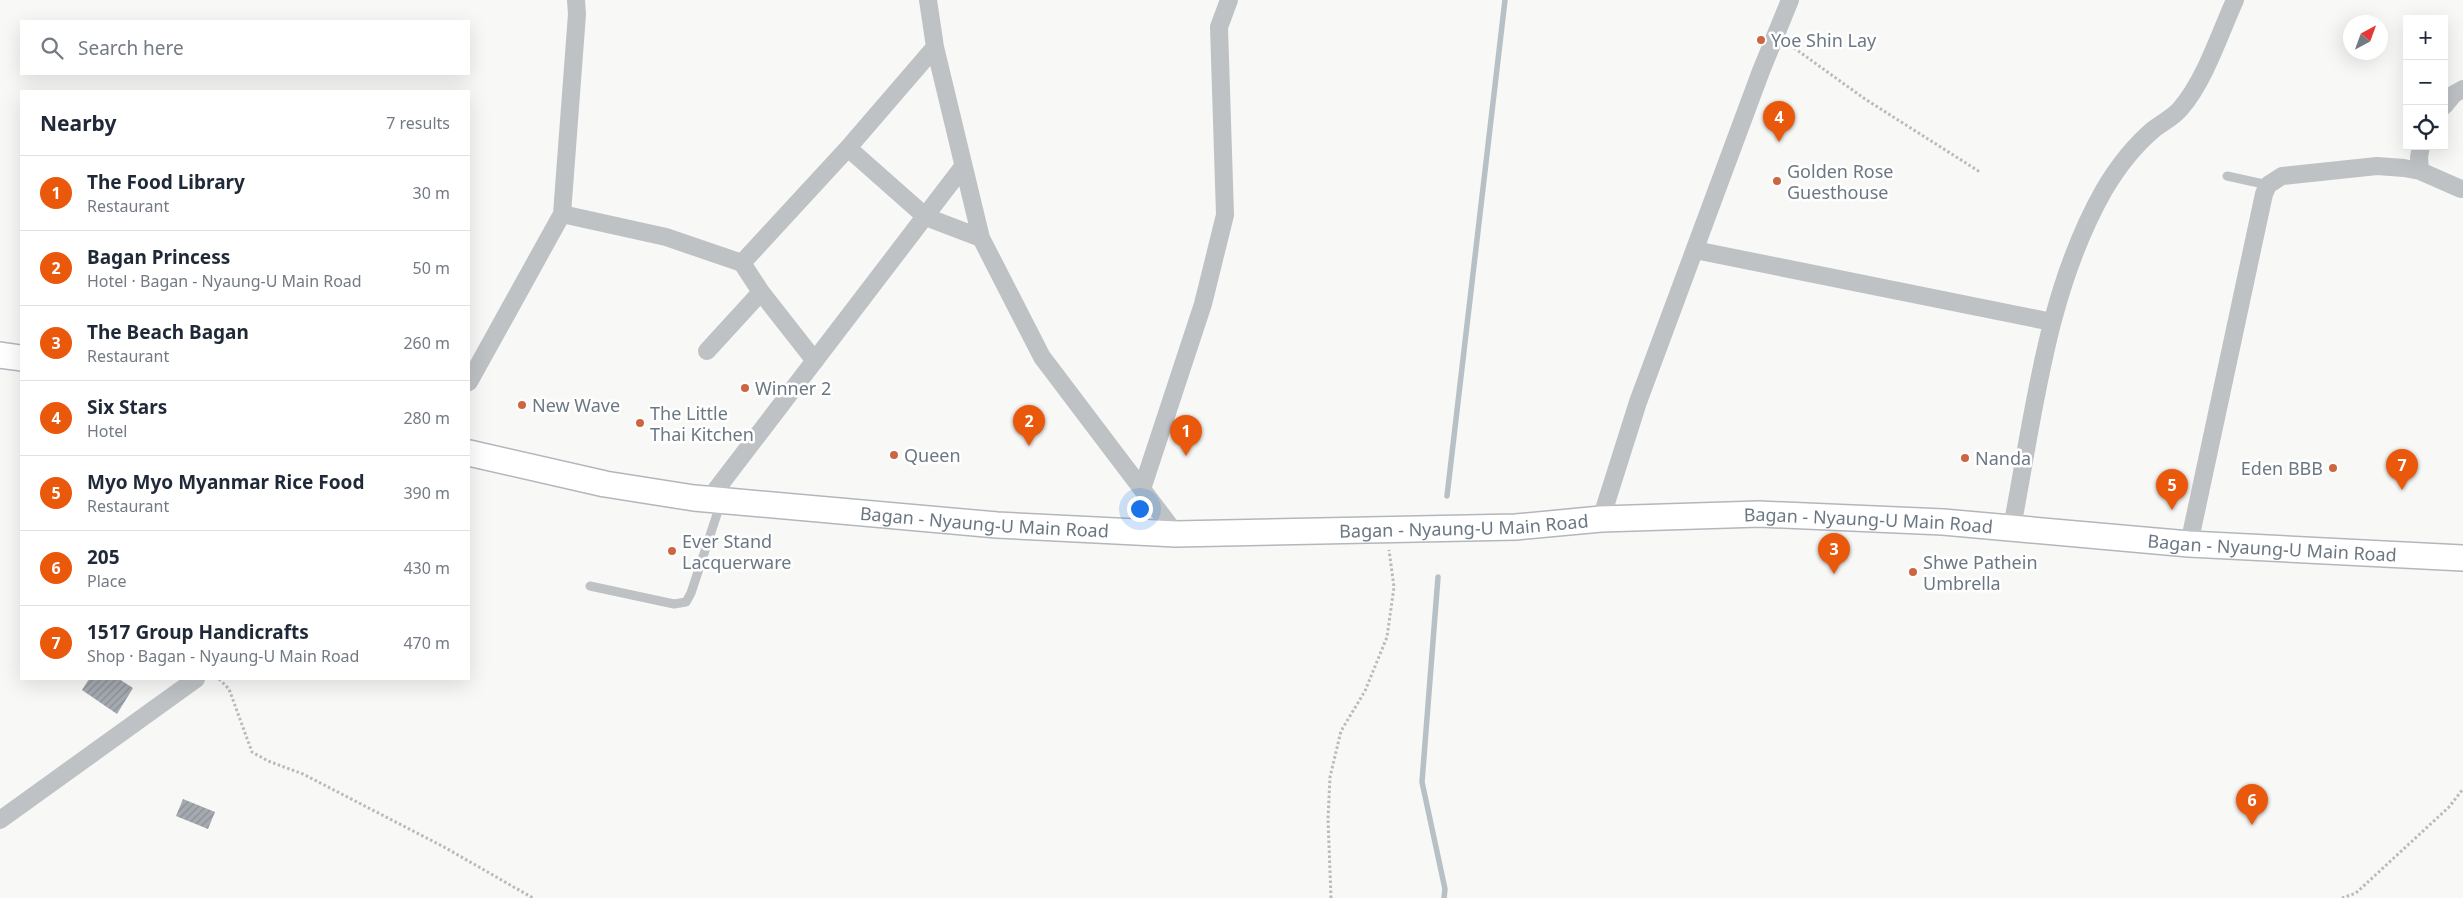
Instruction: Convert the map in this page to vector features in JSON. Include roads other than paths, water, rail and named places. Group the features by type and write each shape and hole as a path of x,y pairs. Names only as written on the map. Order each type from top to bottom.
{"main road":[{"path":"0,355 20,358"},
{"name":"Bagan - Nyaung-U Main Road","path":"470,454 605,484 715,499 997,525 1176,534 1516,527 1601,519 1759,514 2012,528 2189,544 2463,558"}],"street":[{"path":"470,380 562,214 577,14 576,0"},
{"path":"928,0 962,168 981,238 1042,357 1176,534"},
{"path":"1142,489 1203,304 1225,215 1219,27 1229,0"},
{"path":"1601,519 1638,402 1775,34 1790,0"},
{"path":"2012,528 2052,322 2076,251 2103,192 2113,176 2147,135 2182,108 2202,73 2235,0"},
{"path":"742,263 848,148 936,47"},
{"path":"2445,105 2454,94 2463,89"},
{"path":"848,148 926,217 981,238"},
{"path":"2420,171 2419,156 2421,150"},
{"path":"2189,544 2264,194 2268,185 2282,176 2377,166 2420,171 2461,189"},
{"path":"715,499 815,361 962,168"},
{"path":"562,214 666,237 742,263 761,292 815,361"},
{"path":"1694,250 2052,322"},
{"path":"707,351 761,292"},
{"path":"0,820 195,680"}],"lane":[{"path":"2227,176 2268,185"},
{"path":"590,586 674,604 686,602 692,593 715,499"}],"waterway":[{"path":"1447,496 1505,0"},
{"path":"1438,577 1422,782 1445,889 1444,898"}],"place":[{"name":"Yoe Shin Lay","path":"1761,40"},
{"name":"Six Stars","path":"1779,142"},
{"name":"Golden Rose Guesthouse","path":"1777,181"},
{"name":"Winner 2","path":"745,388"},
{"name":"New Wave","path":"522,405"},
{"name":"The Little Thai Kitchen","path":"640,423"},
{"name":"Bagan Princess","path":"1029,446"},
{"name":"Queen","path":"894,455"},
{"name":"The Food Library","path":"1186,456"},
{"name":"Nanda","path":"1965,458"},
{"name":"Eden BBB","path":"2333,468"},
{"name":"1517 Group Handicrafts","path":"2402,490"},
{"name":"Myo Myo Myanmar Rice Food","path":"2172,510"},
{"name":"Ever Stand Lacquerware","path":"672,551"},
{"name":"Shwe Pathein Umbrella","path":"1913,572"},
{"name":"The Beach Bagan","path":"1834,574"},
{"name":"205","path":"2252,825"}]}
